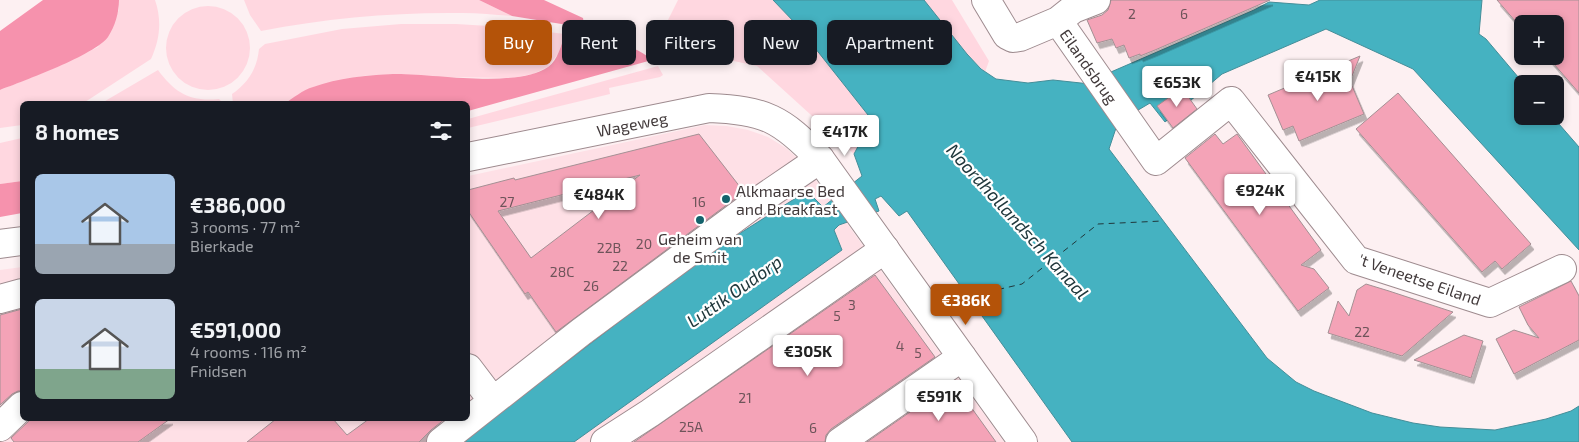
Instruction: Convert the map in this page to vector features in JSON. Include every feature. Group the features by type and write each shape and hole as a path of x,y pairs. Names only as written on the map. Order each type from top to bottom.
{"street":[{"path":"986,0 1007,35 1013,38 1020,37 1058,21 1073,9 1096,0"},
{"name":"Eilandsbrug","path":"1058,21 1156,161"},
{"name":"'t Veneetse Eiland","path":"1156,161 1231,101 1356,260 1490,303 1562,269"},
{"name":"Wageweg","path":"470,157 709,108 746,111 768,117 792,132 828,170 1023,442"},
{"path":"470,419 581,332 754,204 828,170"},
{"path":"0,244 20,241"},
{"path":"605,442 885,249"},
{"path":"0,299 20,294"},
{"path":"840,442 962,357"},
{"path":"470,371 492,401"},
{"path":"0,426 20,408"},
{"path":"441,442 467,421"}],"shaded area":[{"path":"43,0 119,0 113,28 101,44 58,67 0,90 0,31"},
{"path":"119,0 155,0 159,15 159,30 151,59 87,101 20,101 20,125 0,128 0,90 57,67 98,47 119,10"},
{"path":"244,0 479,0 512,16 463,13 387,15 336,19 261,31 250,15"},
{"path":"479,0 544,0 583,18 583,20 562,20 562,24 552,22 552,20 537,20 512,16"},
{"path":"678,0 773,0 792,20 744,20 744,63 734,61 734,20 668,20"},
{"path":"924,0 952,0 989,61 985,72 952,35 952,20 940,20"},
{"path":"208,6 224,9 238,18 247,32 250,48 247,64 238,78 224,87 208,90 192,87 178,78 169,64 166,48 169,32 178,18 192,9"},
{"path":"401,24 485,26 485,65 550,65 533,74 513,78 436,77 394,74 363,76 313,87 289,101 233,101 232,94 251,75 259,49 265,44 342,29"},
{"path":"552,32 562,34 562,43 558,54 552,62"},
{"path":"562,43 562,65 634,65 470,110 470,101 288,101 313,87 342,79 409,74 495,79 534,74 552,65"},
{"path":"636,50 646,56 646,62 636,64"},
{"path":"817,51 872,120 854,154 757,66 752,65 817,65"},
{"path":"658,66 663,75 609,88 610,94 470,128 470,118"},
{"path":"158,70 171,85 184,94 200,99 219,99 221,101 105,101"},
{"path":"705,125 727,126 748,130 768,137 786,148 805,165 1004,442 0,442 0,270 20,267 20,421 470,421 470,176"},
{"path":"20,138 20,181 0,184 0,143"},
{"path":"20,181 20,213 0,217 0,184"}],"water":[{"path":"773,0 924,0 940,20 827,20 827,63 817,51 817,20 792,20"},
{"path":"1320,0 1482,0 1479,34 1486,39 1516,75 1514,75 1514,125 1560,125 1579,147 1579,250 1413,69 1326,29 1222,74 1165,122 1150,103 1118,122 1109,149 1267,358 1296,382 1314,391 1372,413 1413,423 1440,427 1495,430 1546,419 1571,411 1579,406 1579,442 1072,442 907,211 899,216 881,196 875,199 879,211 839,225 834,230 842,250 574,442 462,442 684,272 742,232 807,191 823,207 862,176 854,154 872,120 828,65 952,65 952,35 981,69 996,79 1028,83 1053,80 1090,84 1104,75 1269,2 1309,5"}],"building":[{"path":"1111,0 1270,0 1155,50 1129,58 1124,45 1116,48 1112,39 1097,43 1087,20 1102,15 1108,10"},
{"path":"1497,0 1579,0 1579,93 1555,65 1564,65 1564,15 1514,15 1514,20"},
{"path":"1360,56 1350,81 1364,114 1299,141 1293,126 1283,130 1268,95"},
{"path":"1182,88 1197,109 1173,128 1157,106"},
{"path":"1398,93 1531,244 1502,269 1495,261 1482,272 1356,129"},
{"path":"699,134 744,192 556,332 528,292 525,294 470,214 470,189 514,178 515,180","holes":["640,175 531,258 498,211"]},
{"path":"1215,134 1223,144 1237,134 1321,250 1301,265 1314,269 1329,288 1298,311 1185,158"},
{"path":"875,275 935,357 831,429 826,435 825,442 634,442"},
{"path":"1571,281 1579,296 1579,340 1514,374 1496,339 1514,330 1539,338 1528,325 1519,307"},
{"path":"1366,284 1453,312 1402,356 1328,333 1338,301 1349,316 1357,290"},
{"path":"20,310 20,391 12,394 0,405 0,315"},
{"path":"1464,335 1483,341 1471,378 1414,360"},
{"path":"953,382 996,442 867,442"},
{"path":"29,421 167,421 138,442 14,442 11,438"},
{"path":"273,421 335,421 347,435 366,421 442,421 419,442 247,442"}],"ferry route":[{"path":"966,297 1022,284 1098,224 1162,221"}],"place":[{"name":"Alkmaarse Bed and Breakfast","path":"726,199"},
{"name":"Geheim van de Smit","path":"700,220"}],"water label":[{"name":"Noordhollandsch Kanaal","path":"1018,221"},
{"name":"Luttik Oudorp","path":"734,291"}]}
